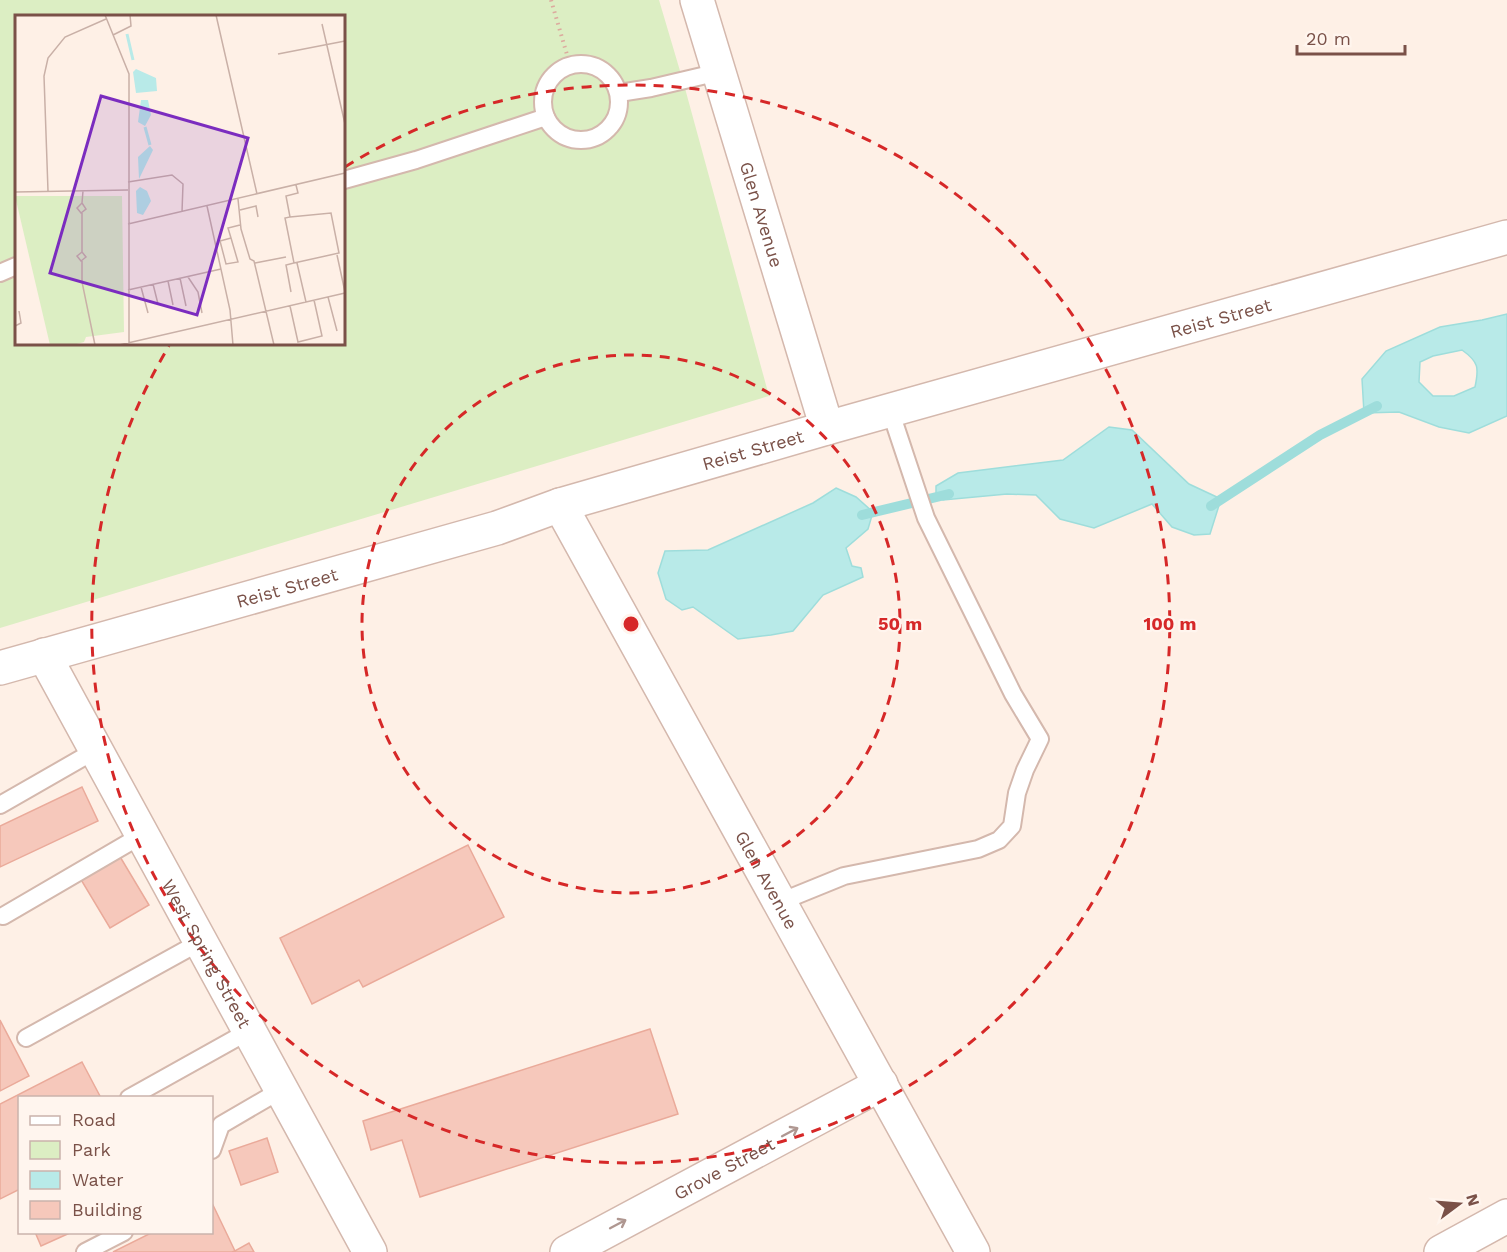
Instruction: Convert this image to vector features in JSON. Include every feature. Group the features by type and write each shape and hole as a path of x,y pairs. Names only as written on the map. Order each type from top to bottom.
{"street":[{"name":"Glen Avenue","path":"697,0 826,428"},
{"name":"Reist Street","path":"0,668 497,528 560,505 826,428 1507,237"},
{"name":"Glen Avenue","path":"560,505 974,1252"},
{"name":"West Spring Street","path":"44,655 370,1252"},
{"name":"Grove Street","path":"567,1252 880,1084"},
{"path":"1442,1252 1507,1216"}],"lane":[{"path":"586,64 601,69 614,81 619,93 620,108 615,122 603,135 586,141 571,140 558,134 548,123 543,110 543,98 547,84 558,72 570,65 586,64"},
{"path":"619,93 719,72"},
{"path":"345,180 416,160 546,117"},
{"path":"0,273 15,266"},
{"path":"780,902 844,876 978,849 999,840 1012,826 1017,793 1040,739 1013,694 926,518 890,410"},
{"path":"0,805 96,750"},
{"path":"3,916 142,835"},
{"path":"26,1038 200,942"},
{"path":"133,1096 249,1031"},
{"path":"213,1147 221,1125 281,1090"},
{"path":"85,1252 122,1234"}],"path":[{"path":"551,0 570,65"}],"green space":[{"path":"0,0 659,0 769,396 0,628"}],"water":[{"path":"1507,314 1507,416 1469,433 1439,427 1399,412 1364,413 1362,379 1386,351 1440,327","holes":["1462,350 1468,354 1476,366 1475,387 1454,396 1433,396 1419,382 1420,362 1433,356"]},
{"path":"1109,427 1132,430 1189,484 1221,499 1210,534 1194,535 1172,527 1152,504 1094,528 1060,519 1036,495 1007,494 943,500 936,497 936,486 958,473 1063,460"},
{"path":"836,488 856,497 873,512 868,529 846,548 852,566 861,568 863,577 823,595 793,631 738,639 693,607 682,610 666,599 658,573 665,551 708,550 813,503"}],"building":[{"path":"82,787 98,821 0,867 0,826"},
{"path":"468,845 504,917 363,987 359,980 312,1004 280,938"},
{"path":"119,855 149,905 110,928 80,878"},
{"path":"0,1020 29,1076 0,1091"},
{"path":"650,1029 678,1114 420,1197 402,1140 371,1150 363,1121"},
{"path":"82,1062 100,1096 18,1096 18,1190 0,1199 0,1104"},
{"path":"267,1138 278,1172 241,1185 229,1151"},
{"path":"213,1205 235,1251 232,1252 113,1252 149,1234 213,1234"},
{"path":"36,1234 68,1234 41,1246"},
{"path":"249,1243 254,1252 233,1252"}],"waterway":[{"path":"1211,506 1320,435 1377,406"},
{"path":"862,515 949,494"}]}
